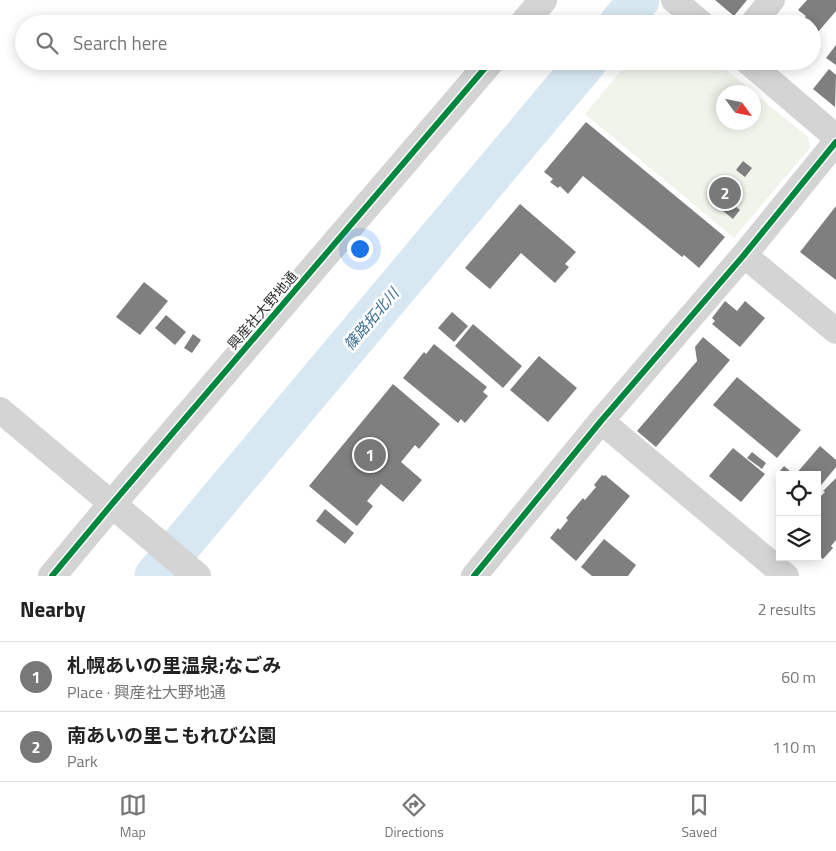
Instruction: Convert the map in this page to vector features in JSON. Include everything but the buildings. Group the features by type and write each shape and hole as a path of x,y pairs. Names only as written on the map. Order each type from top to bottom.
{"street":[{"path":"530,15 543,0"},
{"path":"674,0 692,15"},
{"path":"760,15 772,0"},
{"name":"興産社大野地通","path":"52,576 483,70"},
{"path":"758,70 836,137"},
{"path":"474,576 601,421 744,255 836,142"},
{"path":"744,255 836,331"},
{"path":"0,410 194,573"},
{"path":"601,421 786,576"}],"shaded area":[{"path":"622,70 726,70 744,85 716,85 716,130 761,130 761,99 808,137 810,148 734,238 585,114"}],"waterway":[{"name":"篠路拓北川","path":"626,15 639,0"},
{"name":"篠路拓北川","path":"155,576 579,70"}],"cycle path":[{"path":"52,576 483,70"},
{"path":"474,576 601,421 744,255 836,142"}],"place":[{"name":"南あいの里こもれび公園","path":"725,193"},
{"name":"札幌あいの里温泉;なごみ","path":"370,455"}]}
